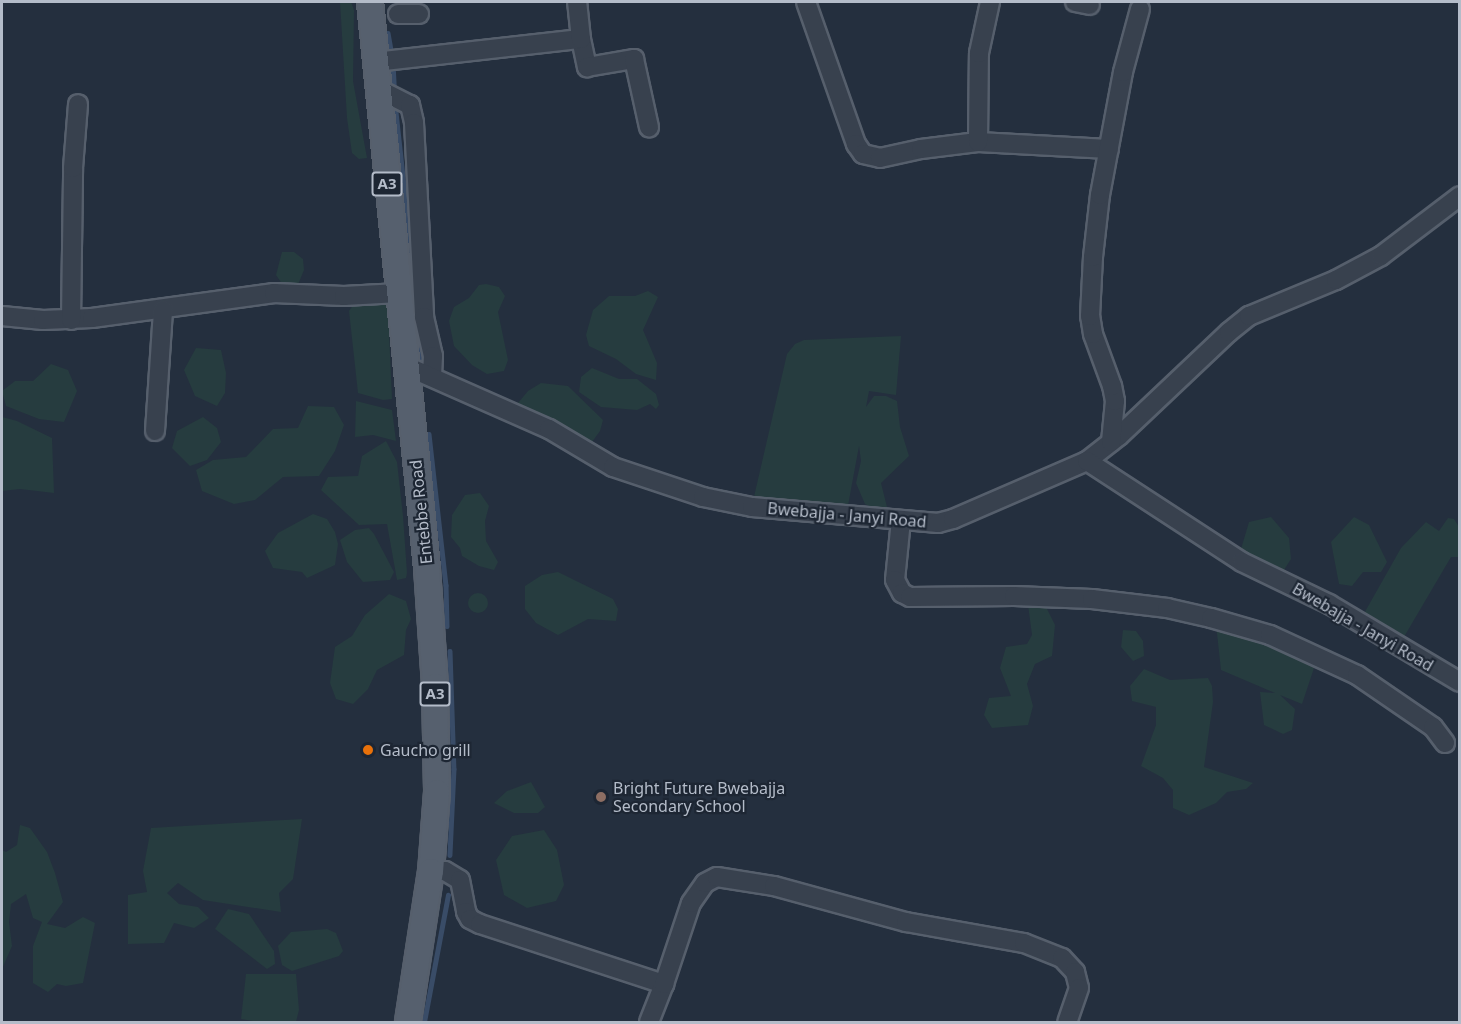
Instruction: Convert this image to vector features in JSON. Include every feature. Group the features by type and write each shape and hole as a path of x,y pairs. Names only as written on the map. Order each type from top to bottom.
{"main road":[{"name":"Entebbe Road","path":"370,2 427,568 435,686 437,792 431,871 407,1017"}],"street":[{"path":"577,2 587,68 634,59 649,127"},
{"path":"806,2 856,144 863,154 880,158 921,149 978,142 1109,149"},
{"path":"978,142 979,53 990,2"},
{"path":"1112,442 1115,401 1113,386 1093,334 1090,316 1099,206 1109,149 1140,9"},
{"path":"398,14 419,14"},
{"path":"375,62 581,39"},
{"path":"378,89 410,105 414,123 424,317 433,356 432,377"},
{"path":"71,320 73,168 78,104"},
{"path":"1087,460 1112,442 1249,316 1336,280 1382,256 1460,196"},
{"path":"2,316 43,321 71,320 274,293 344,296 399,293"},
{"path":"155,431 163,309"},
{"name":"Bwebajja - Janyi Road","path":"406,366 549,429 613,468 693,494 752,507 938,523 953,519 1087,460 1234,557 1329,603 1460,682"},
{"path":"901,520 895,580 902,593 910,597 1014,596 1092,599 1167,608 1211,618 1270,635 1357,675 1433,726 1444,743"},
{"path":"431,871 445,871 460,880 466,912 470,919 480,924 664,984"},
{"path":"649,1023 692,903 705,883 717,877 774,886 906,922 1024,943 1062,958 1075,972 1079,988 1067,1023"}],"green space":[{"path":"340,2 351,2 354,10 353,81 367,158 359,159 352,153 347,118"},
{"path":"282,252 294,252 303,259 304,270 297,287 285,288 276,275"},
{"path":"479,285 499,287 505,296 498,312 508,360 504,371 487,374 472,365 454,346 449,321 454,307 469,298"},
{"path":"648,291 658,297 643,330 657,363 656,380 636,374 616,359 589,346 586,335 593,310 609,296 635,296"},
{"path":"382,297 388,309 392,399 383,400 358,393 349,311 356,301"},
{"path":"901,336 896,395 869,391 866,407 874,396 886,396 897,401 900,427 909,456 881,483 887,507 878,511 865,504 856,483 861,461 859,446 847,511 753,501 787,354 795,344 804,340"},
{"path":"196,348 221,350 226,373 225,393 217,406 195,396 184,370"},
{"path":"51,364 68,370 77,391 64,422 39,419 6,406 2,391 15,381 33,381"},
{"path":"592,368 619,379 637,379 656,394 659,405 656,409 650,404 637,410 601,407 579,392 581,377"},
{"path":"541,383 568,386 603,420 600,431 589,446 580,445 574,433 518,410 518,403 528,391"},
{"path":"356,401 392,410 396,441 373,435 355,437"},
{"path":"308,406 334,407 344,425 335,451 319,476 283,477 255,500 234,504 202,491 196,470 213,460 246,457 273,429 298,428"},
{"path":"2,417 17,421 52,438 54,493 20,489 2,491"},
{"path":"203,417 217,428 221,442 207,460 190,466 172,448 177,431"},
{"path":"386,441 397,462 403,516 407,573 406,578 397,580 387,524 359,525 321,490 328,477 358,476 362,456"},
{"path":"480,493 489,506 485,521 486,541 498,562 494,570 479,566 462,556 460,548 451,537 452,515 465,495"},
{"path":"313,514 327,519 335,532 338,544 335,565 307,578 302,572 273,568 265,551 278,533"},
{"path":"1271,517 1289,538 1291,559 1282,573 1259,563 1241,549 1249,522"},
{"path":"1354,517 1369,525 1387,562 1381,572 1363,572 1352,586 1339,584 1331,542"},
{"path":"1448,518 1454,519 1459,527 1459,557 1451,557 1401,642 1362,617 1401,548 1426,522 1439,531"},
{"path":"369,528 394,572 390,580 363,582 347,562 340,540 355,530"},
{"path":"558,572 613,599 618,609 616,621 588,619 558,635 536,623 525,609 525,586 542,575"},
{"path":"478,593 485,596 488,603 485,610 478,613 471,610 468,603 471,596"},
{"path":"389,594 406,601 411,619 406,630 404,655 377,670 368,689 353,704 336,699 330,683 335,647 352,636 365,615"},
{"path":"1028,605 1045,605 1055,625 1052,656 1035,664 1027,684 1033,706 1028,725 992,728 984,715 989,698 1011,696 1000,668 1006,647 1027,644 1032,635"},
{"path":"1216,624 1317,659 1302,704 1280,695 1295,709 1292,730 1283,734 1264,725 1260,692 1275,693 1221,670"},
{"path":"1123,630 1136,631 1143,641 1144,656 1133,661 1121,647"},
{"path":"1144,669 1170,680 1208,678 1212,686 1213,702 1204,767 1253,783 1246,789 1227,792 1216,803 1189,815 1173,808 1173,790 1163,778 1141,766 1156,725 1156,707 1132,701 1130,686"},
{"path":"531,782 545,807 538,813 514,813 494,803 507,791"},
{"path":"302,819 293,879 279,893 281,912 203,900 178,883 167,893 179,904 198,907 209,918 194,928 174,923 164,943 128,944 128,895 147,892 143,871 151,828"},
{"path":"20,825 30,828 47,852 63,902 47,924 65,928 83,917 95,923 83,983 66,986 57,984 48,992 33,983 33,946 42,922 33,918 26,894 11,904 9,922 12,946 2,969 2,850 6,852 17,845"},
{"path":"544,830 557,850 564,885 556,901 527,908 504,895 496,860 512,836"},
{"path":"228,909 249,914 274,951 275,964 267,969 215,929"},
{"path":"327,929 336,933 343,951 339,956 292,971 282,965 278,946 291,932"},
{"path":"246,974 296,974 299,1010 296,1022 259,1022 241,1019"}],"waterway":[{"path":"388,33 392,55"},
{"path":"393,63 394,85"},
{"path":"396,112 412,259"},
{"path":"416,321 421,367"},
{"path":"429,434 446,585 447,626"},
{"path":"450,651 454,769 450,855"},
{"path":"424,1022 448,895"}],"place":[{"name":"Gaucho grill","path":"368,750"},
{"name":"Bright Future Bwebajja Secondary School","path":"601,797"}]}
